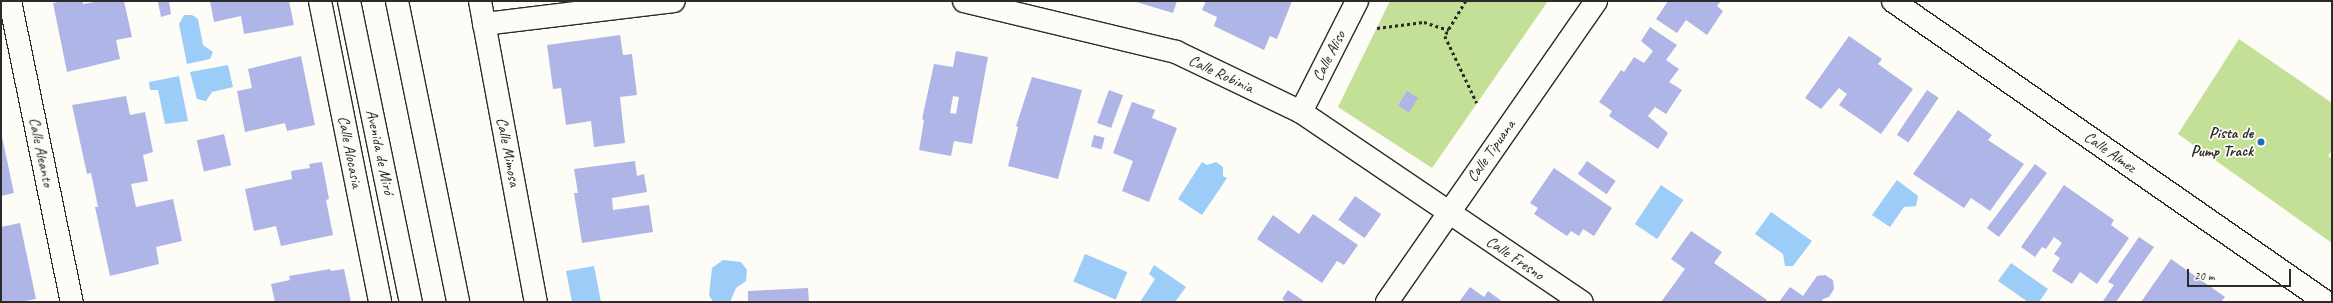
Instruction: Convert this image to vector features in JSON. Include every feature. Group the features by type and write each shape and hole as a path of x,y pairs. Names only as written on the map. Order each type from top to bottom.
{"street":[{"name":"Calle Aleanto","path":"10,1 72,302"},
{"name":"Calle Alocasia","path":"320,1 380,302"},
{"name":"Avenida de Miró","path":"349,1 410,302"},
{"path":"397,1 458,302"},
{"name":"Calle Mimosa","path":"480,1 536,302"},
{"path":"484,24 674,1"},
{"name":"Calle Robinia","path":"964,1 1176,52 1301,112 1448,213"},
{"name":"Calle Aliso","path":"1301,112 1357,1"},
{"name":"Calle Tipuana","path":"1387,302 1596,1"},
{"name":"Calle Almez","path":"1893,1 2326,302"},
{"name":"Calle Fresno","path":"1448,213 1582,302"}],"path":[{"path":"1466,1 1445,36 1477,103"},
{"path":"1377,28 1424,22 1449,30"}],"green space":[{"path":"1390,1 1548,1 1432,168 1338,107"},
{"name":"Pista de Pump Track","path":"2239,39 2332,103 2332,150 2328,156 2332,159 2332,243 2178,134"}],"water":[{"path":"184,15 192,15 198,19 203,45 213,52 210,59 187,64 179,24"},
{"path":"228,65 233,87 212,92 206,101 197,99 190,72"},
{"path":"179,76 188,121 165,124 158,90 150,90 149,82"},
{"path":"1202,162 1207,165 1216,162 1223,167 1223,176 1227,178 1202,215 1178,199"},
{"path":"1897,180 1918,196 1916,206 1904,207 1890,227 1872,215"},
{"path":"1661,185 1683,200 1657,239 1635,224"},
{"path":"1771,212 1812,241 1793,266 1785,266 1783,254 1755,234"},
{"path":"1085,254 1127,272 1116,300 1073,282"},
{"path":"723,260 741,262 747,270 746,281 736,288 730,302 713,302 709,295 712,268"},
{"path":"2011,263 2048,289 2039,302 2028,302 1998,281"},
{"path":"1154,265 1186,287 1175,302 1140,302 1155,279 1149,274"},
{"path":"594,266 601,302 572,302 566,271"}],"building":[{"path":"62,1 83,1 83,4 100,1 124,1 132,37 116,40 120,59 67,72 53,3"},
{"path":"169,1 171,14 161,17 158,2"},
{"path":"210,1 289,1 294,25 244,34 241,16 214,22"},
{"path":"1133,1 1177,1 1173,13"},
{"path":"1206,1 1292,1 1277,39 1270,36 1264,50 1214,26 1217,17 1202,10"},
{"path":"1668,1 1721,1 1717,6 1723,11 1707,35 1686,20 1677,33 1656,19"},
{"path":"1650,27 1677,45 1666,60 1679,69 1669,82 1682,90 1666,114 1655,107 1648,116 1668,133 1658,149 1609,116 1612,111 1599,102 1621,70 1624,72 1634,57 1644,63 1653,51 1641,41"},
{"path":"620,35 623,55 632,54 637,95 620,97 625,143 594,147 591,121 566,125 561,88 553,89 547,45"},
{"path":"1849,36 1882,59 1878,64 1913,89 1881,134 1839,105 1847,94 1839,88 1821,109 1805,98"},
{"path":"956,51 988,57 972,144 954,141 951,156 919,150 924,120 922,119 934,64 953,67","holes":["953,96 959,97 956,114 950,113"]},
{"path":"301,56 315,125 287,131 285,123 245,132 237,91 252,88 248,69"},
{"path":"1032,77 1082,90 1058,179 1008,166 1018,127 1016,126"},
{"path":"1109,90 1123,95 1111,128 1097,123"},
{"path":"1927,90 1939,98 1908,143 1897,135"},
{"path":"1407,91 1418,98 1409,112 1398,105"},
{"path":"126,96 130,115 145,112 153,152 143,155 148,181 131,184 136,207 173,199 182,241 156,247 159,264 110,276 95,207 98,207 91,173 87,174 72,105"},
{"path":"1132,102 1155,110 1152,118 1177,128 1149,202 1122,191 1133,161 1113,153"},
{"path":"1958,110 1992,135 1988,140 2024,164 1990,211 1971,198 1964,208 1913,174"},
{"path":"1,132 14,193 1,196"},
{"path":"224,134 231,165 204,171 197,140"},
{"path":"1094,135 1105,138 1102,149 1091,147"},
{"path":"635,161 637,176 644,174 647,192 612,198 613,210 649,205 653,232 582,243 574,193 578,193 574,169"},
{"path":"1587,161 1616,181 1606,194 1578,174"},
{"path":"322,162 329,199 326,200 333,235 281,246 276,226 254,231 245,189 292,179 291,171 310,168 309,164"},
{"path":"2035,164 2047,173 1999,237 1987,228"},
{"path":"1554,168 1612,208 1594,236 1583,229 1579,236 1571,231 1567,236 1534,214 1538,208 1530,203"},
{"path":"2064,185 2114,220 2111,225 2129,238 2097,284 2080,272 2072,284 2052,271 2060,258 2054,254 2062,243 2054,237 2046,249 2042,247 2035,257 2021,247"},
{"path":"1355,196 1381,214 1365,238 1338,220"},
{"path":"1313,214 1358,245 1344,265 1337,261 1322,283 1257,239 1273,215 1299,234"},
{"path":"20,223 36,299 19,302 1,302 1,227"},
{"path":"1691,231 1722,252 1714,263 1767,300 1766,302 1661,302 1685,269 1671,259"},
{"path":"2139,237 2154,247 2116,302 2103,301 2114,285 2108,282"},
{"path":"2171,259 2225,297 2221,302 2141,302"},
{"path":"330,269 331,271 344,269 351,302 275,302 271,284 290,280 289,276"},
{"path":"1825,275 1833,280 1834,289 1829,297 1823,299 1821,302 1779,302 1790,287 1803,296 1817,276"},
{"path":"1470,287 1484,297 1488,291 1503,302 1459,302"},
{"path":"808,288 809,302 748,302 748,291"},
{"path":"1288,290 1305,302 1287,302 1282,299"}],"place":[{"name":"Pista de Pump Track","path":"2261,142"}]}
